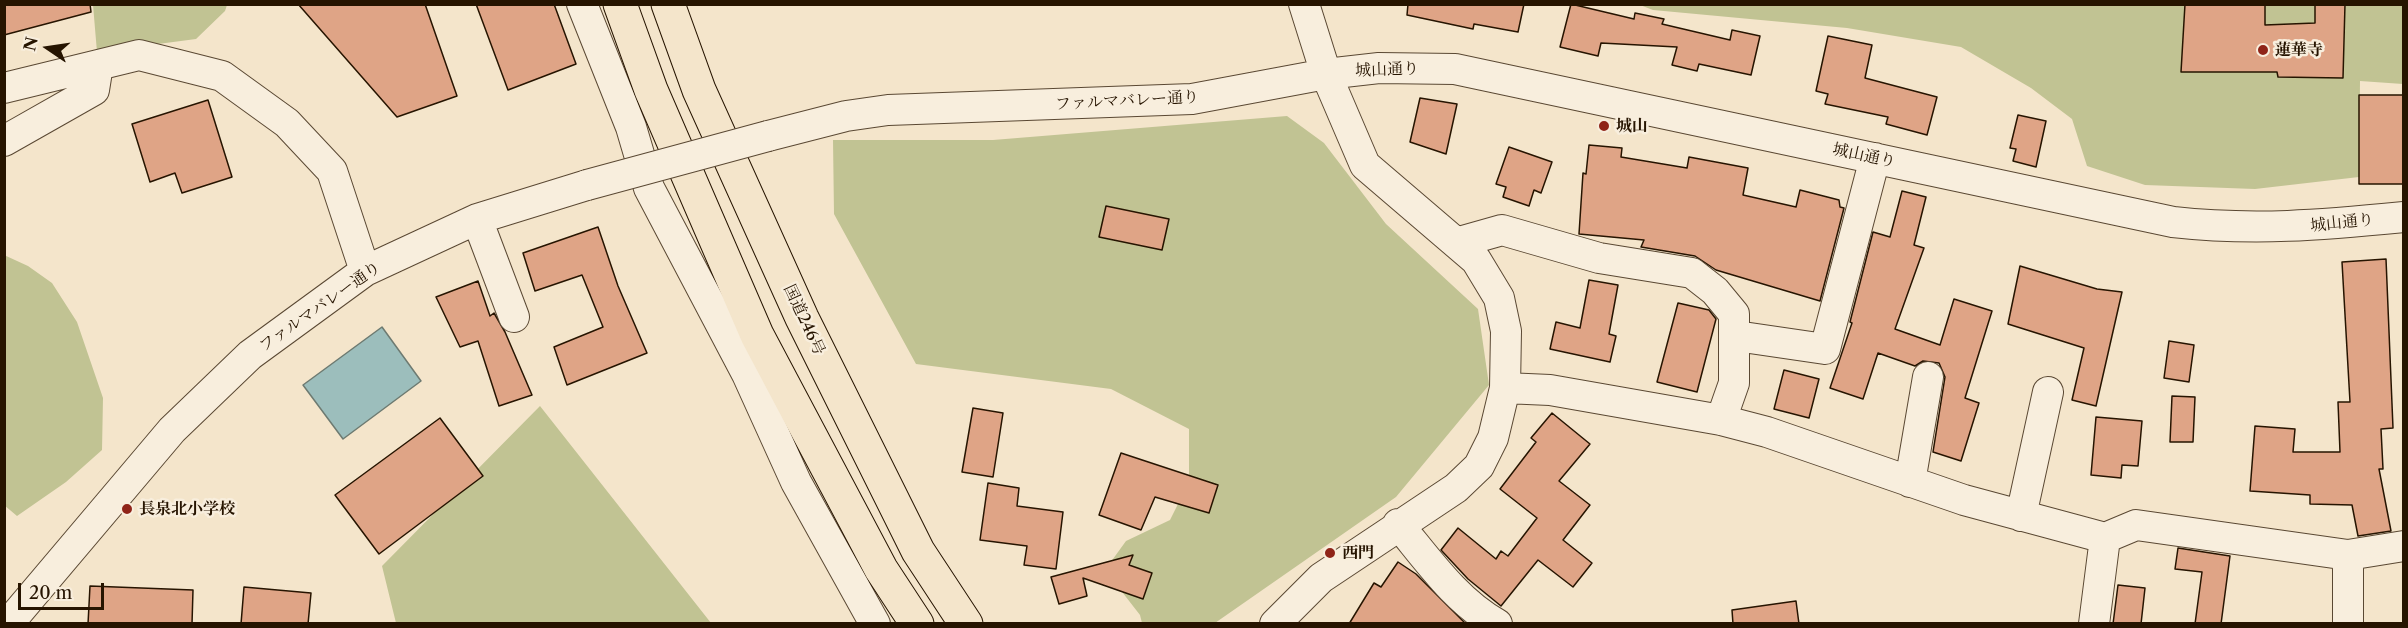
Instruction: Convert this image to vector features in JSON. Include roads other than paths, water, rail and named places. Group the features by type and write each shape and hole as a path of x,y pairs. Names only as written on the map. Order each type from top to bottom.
{"highway":[{"path":"620,4 651,90 757,335 881,569 917,624"},
{"name":"国道246号","path":"668,4 699,90 802,318 918,551 966,624"}],"street":[{"path":"582,4 631,127 649,188 747,374 796,482 875,624"},
{"path":"1275,624 1322,578 1398,524 1456,488 1479,466 1493,438 1505,388 1506,331 1498,298 1476,260 1365,165 1326,74 1304,4"},
{"path":"4,88 139,56 222,76 287,123 332,171 365,271"},
{"path":"4,141 94,90 98,65"},
{"name":"城山通り","path":"1326,74 1379,68 1455,69 2173,222 2213,226 2304,227 2403,217"},
{"name":"ファルマバレー通り","path":"11,622 172,430 250,355 365,271 477,219 587,185 846,116 925,108 1192,99 1326,74"},
{"path":"1736,336 1825,349 1875,158"},
{"path":"477,219 514,317"},
{"path":"1456,243 1502,230 1599,258 1692,273 1715,291 1734,314 1736,336 1734,382 1721,420"},
{"path":"1910,482 1928,377"},
{"path":"1505,388 1550,390 1721,420 1767,432 1910,482 2021,516 2105,538 2136,525 2348,555 2403,546"},
{"path":"2021,516 2048,392"},
{"path":"1398,524 1444,580 1497,624"},
{"path":"2094,624 2105,538"},
{"path":"2348,555 2348,624"}],"water":[{"path":"382,327 421,381 343,439 303,385"}],"place":[{"name":"蓮華寺","path":"2263,50"},
{"name":"城山","path":"1604,126"},
{"name":"長泉北小学校","path":"127,509"},
{"name":"西門","path":"1330,553"}]}
